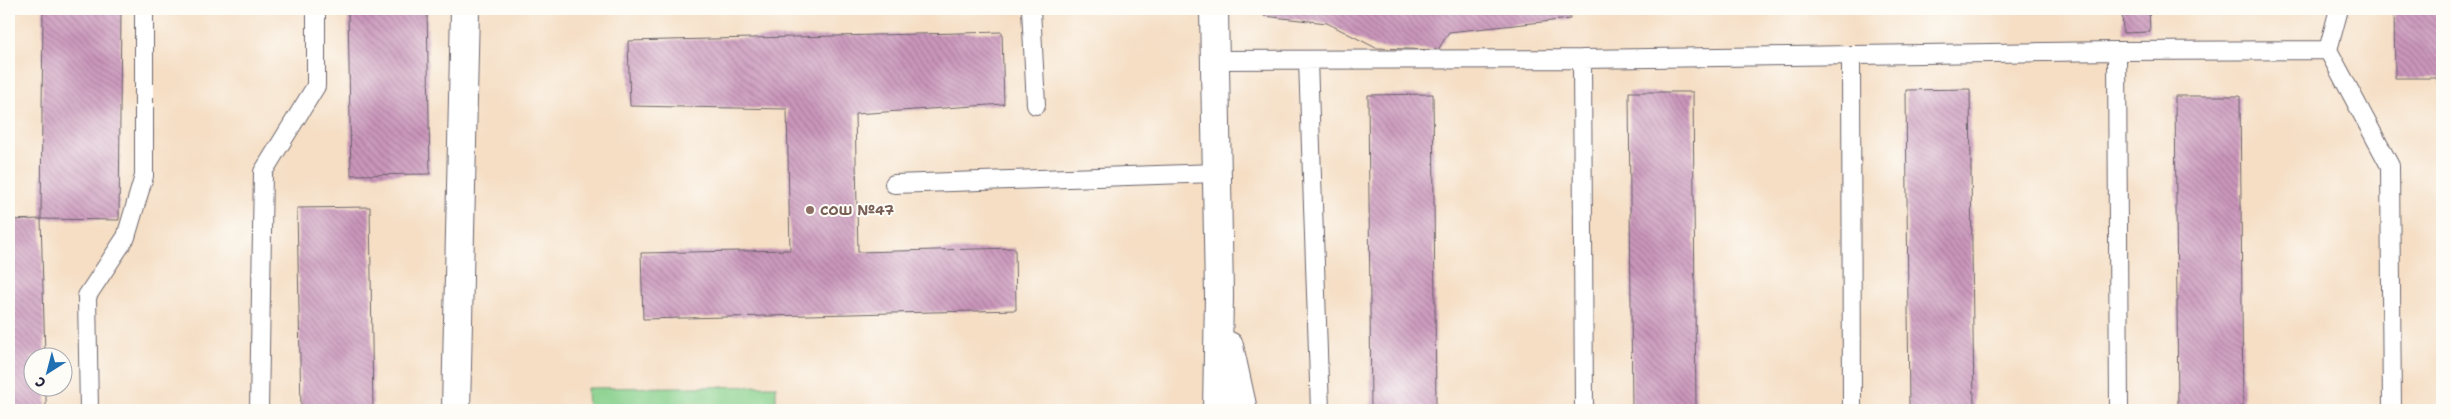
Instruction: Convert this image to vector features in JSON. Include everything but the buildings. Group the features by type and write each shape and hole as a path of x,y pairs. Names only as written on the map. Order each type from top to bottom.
{"street":[{"path":"456,410 465,9"},
{"path":"1214,9 1219,295 1217,410"},
{"path":"1219,295 1243,410"}],"lane":[{"path":"88,410 87,296 126,237 144,176 144,9"},
{"path":"259,410 263,172 316,86 316,9"},
{"path":"1031,9 1036,105"},
{"path":"2339,9 2328,50 2390,166 2392,410"},
{"path":"1214,60 1582,60 2117,50 2328,50"},
{"path":"2117,50 2119,410"},
{"path":"1851,55 1852,410"},
{"path":"1308,60 1320,410"},
{"path":"1582,60 1584,410"},
{"path":"894,184 1216,173"}],"green space":[{"path":"776,386 776,410 588,410 587,388"}],"place":[{"name":"СОШ №47","path":"810,210"}]}
